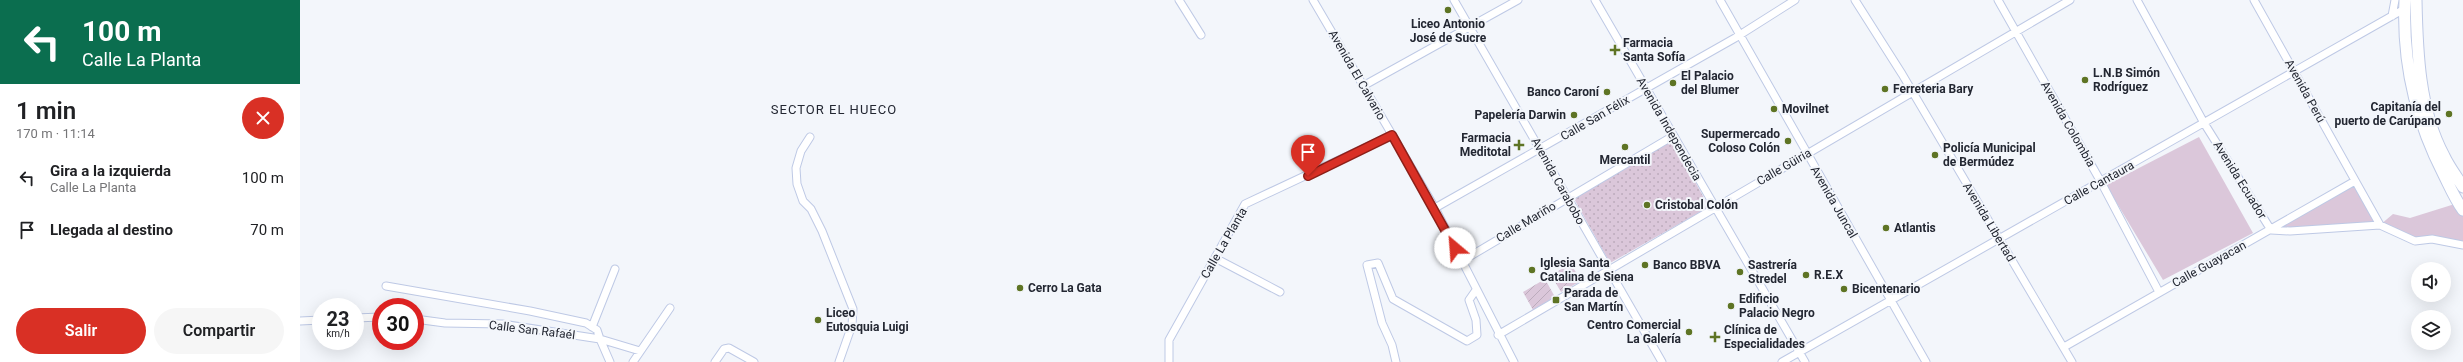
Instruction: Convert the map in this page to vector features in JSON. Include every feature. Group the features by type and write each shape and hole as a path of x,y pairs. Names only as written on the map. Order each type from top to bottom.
{"main road":[{"path":"2416,0 2417,31 2427,113 2443,155 2463,188"},
{"path":"2405,5 2404,36 2418,117 2433,154 2463,210"}],"street":[{"path":"1179,0 1201,35"},
{"name":"Avenida El Calvario","path":"1313,0 1435,208 1498,335 1514,362"},
{"name":"Avenida Carabobo","path":"1454,0 1540,149 1566,198 1662,362"},
{"path":"1363,86 1518,0"},
{"name":"Avenida Independecia","path":"1595,0 1805,362"},
{"name":"Avenida Juncal","path":"1720,0 1926,362"},
{"name":"Calle San Félix","path":"1435,208 1741,35 1795,0"},
{"name":"Avenida Libertad","path":"1856,0 1913,92 2072,362"},
{"name":"Avenida Colombia","path":"1998,0 2101,182 2159,292"},
{"name":"Calle Güiria","path":"1498,335 2070,0"},
{"name":"Avenida Ecuador","path":"2137,0 2204,123 2271,230 2290,231 2380,225 2415,241 2432,240 2463,245"},
{"name":"Avenida Perú","path":"2254,0 2380,225"},
{"path":"2392,16 2395,0"},
{"name":"Calle Cantaura","path":"1782,362 2295,72 2392,16 2413,0"},
{"name":"Calle La Planta","path":"1169,362 1169,340 1245,204 1392,135"},
{"name":"Calle Mariño","path":"1462,261 1673,136"},
{"path":"810,137 801,151 796,168 797,184 803,201 811,209 822,231 853,309 852,325 839,362"},
{"name":"Calle Guayacan","path":"2064,348 2159,292 2271,230 2355,181"},
{"path":"1215,258 1280,292"},
{"path":"1396,362 1392,345 1382,323 1367,265 1378,263 1393,299 1467,341 1477,336 1476,320 1469,300 1476,290"},
{"path":"592,327 615,269"},
{"path":"386,286 530,311 586,323 597,330 610,362"},
{"path":"633,362 670,308"},
{"path":"300,321 312,320"},
{"name":"Calle San Rafaél","path":"424,320 445,323 502,324 600,339 640,351"},
{"path":"715,362 724,349 729,348 754,362"}],"shaded area":[{"path":"2199,137 2253,233 2163,280 2106,185"},
{"path":"1672,140 1709,207 1610,263 1573,197"},
{"path":"2355,181 2380,225 2271,230"},
{"path":"2458,203 2463,210 2463,245 2415,241 2380,225 2393,214 2410,218"},
{"path":"1571,264 1581,281 1561,292 1551,275"},
{"path":"1545,279 1555,297 1533,310 1523,292"}],"place":[{"name":"Liceo Antonio José de Sucre","path":"1448,10"},
{"name":"Farmacia Santa Sofía","path":"1615,50"},
{"name":"L.N.B Simón Rodríguez","path":"2085,80"},
{"name":"El Palacio del Blumer","path":"1673,83"},
{"name":"Ferreteria Bary","path":"1885,89"},
{"name":"Banco Caroní","path":"1607,92"},
{"name":"Movilnet","path":"1774,109"},
{"name":"Capitanía del puerto de Carúpano","path":"2449,114"},
{"name":"Papelería Darwin","path":"1574,115"},
{"name":"Supermercado Coloso Colón","path":"1788,141"},
{"name":"Farmacia Meditotal","path":"1519,145"},
{"name":"Mercantil","path":"1625,147"},
{"name":"Policía Municipal de Bermúdez","path":"1935,155"},
{"name":"Cristobal Colón","path":"1647,205"},
{"name":"Atlantis","path":"1886,228"},
{"name":"Banco BBVA","path":"1645,265"},
{"name":"Iglesia Santa Catalina de Siena","path":"1532,270"},
{"name":"Sastrería Stredel","path":"1740,272"},
{"name":"R.E.X","path":"1806,275"},
{"name":"Cerro La Gata","path":"1020,288"},
{"name":"Bicentenario","path":"1844,289"},
{"name":"Parada de San Martín","path":"1556,300"},
{"name":"Edificio Palacio Negro","path":"1731,306"},
{"name":"Liceo Eutosquia Luigi","path":"818,320"},
{"name":"Centro Comercial La Galería","path":"1689,332"},
{"name":"Clínica de Especialidades","path":"1715,337"}],"district":[{"name":"SECTOR EL HUECO","path":"834,109"}],"route":[{"path":"1308,176 1392,135 1435,208 1455,248"}]}
